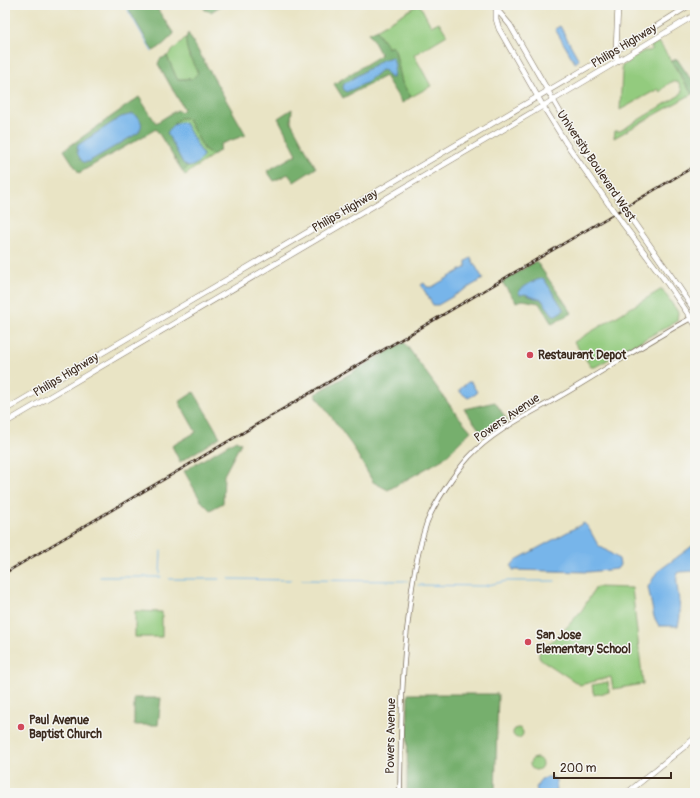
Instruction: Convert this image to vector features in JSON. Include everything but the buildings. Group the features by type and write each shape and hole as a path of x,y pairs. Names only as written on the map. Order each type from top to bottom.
{"main road":[{"name":"University Boulevard West","path":"492,5 502,14 510,25 575,138 695,310"},
{"path":"617,62 616,50 618,5"},
{"name":"Philips Highway","path":"5,410 636,39 690,5"},
{"name":"University Boulevard West","path":"496,10 496,19 499,29 566,143 611,208 693,317 695,324"},
{"name":"Philips Highway","path":"5,423 695,15"},
{"path":"627,793 695,738"}],"street":[{"name":"Powers Avenue","path":"400,793 402,684 413,576 419,548 428,521 448,485 470,456 500,432 693,317"}],"green space":[{"path":"126,5 158,5 158,10 174,34 153,51"},
{"path":"203,5 222,5 211,12 205,10"},
{"path":"420,5 431,26 439,22 447,35 414,55 431,86 411,97 402,83 395,50 389,48 376,30"},
{"path":"376,30 388,48 392,46 395,50 402,83 411,97 402,103 385,76 343,98 334,84 381,55 369,33","holes":["395,65 390,78 385,70 381,70"]},
{"path":"188,33 246,135 221,144 219,151 213,155 204,149 187,118 180,118 173,125 183,163 188,167 183,172 156,129 79,173 64,150 139,97 156,123 177,110 181,112 184,109 158,64 160,59 167,56 177,79 192,79 198,73 187,48 186,38"},
{"path":"186,37 188,53 198,73 192,79 177,79 167,56"},
{"path":"659,42 692,94 614,138 615,131 620,131 680,95 682,91 679,83 673,82 666,85 660,92 658,89 620,110 621,69 623,65 644,51 651,50 651,46"},
{"path":"677,59 690,78 695,79 695,92 692,94 672,61"},
{"path":"292,109 291,122 316,168 294,182 288,174 274,181 267,171 297,154 278,118"},
{"path":"180,118 187,118 204,149 213,155 185,175 183,172 188,167 197,163 203,155 181,122 173,125"},
{"path":"536,261 572,313 552,324 539,303 523,300 516,302 502,282","holes":["544,279 553,315 541,299 525,294"]},
{"path":"662,289 678,312 677,321 595,367 591,367 574,342"},
{"path":"404,342 454,411 471,431 443,459 388,490 373,482 353,447 315,394"},
{"path":"194,392 220,437 180,462 172,446 196,432 179,402"},
{"path":"495,402 508,421 484,436 464,409"},
{"path":"236,440 241,443 224,475 223,503 210,510 201,501 184,471"},
{"path":"596,587 632,588 643,684 613,689 611,677 580,685 539,658 539,653 567,627 582,610"},
{"path":"135,611 162,612 162,637 135,637"},
{"path":"608,682 609,692 594,695 592,685"},
{"path":"408,694 498,694 495,793 407,793"},
{"path":"134,698 161,698 158,725 134,725"},
{"path":"516,728 520,728 522,729 522,737 516,738 513,735 513,731"},
{"path":"536,758 540,760 542,764 540,768 536,770 532,768 530,764 532,760"}],"water":[{"path":"560,26 579,60 575,63 555,29"},
{"path":"392,57 395,65 393,78 390,78 385,70 381,70 366,83 346,92 344,90 344,84 382,60"},
{"path":"133,114 141,122 141,127 138,133 88,162 83,162 78,154 78,145 121,117"},
{"path":"181,122 185,123 203,155 197,163 190,167 183,163 167,133 173,125"},
{"path":"471,258 483,279 438,305 433,305 421,285 424,283 427,287 432,287 466,267 466,261"},
{"path":"542,278 564,310 556,315 553,315 541,299 525,294 520,295 519,293 519,290"},
{"path":"468,382 471,382 477,392 468,398 460,392 460,389"},
{"path":"584,523 588,527 598,545 619,559 620,565 617,569 588,572 513,570 511,566 516,560"},
{"path":"695,544 695,571 677,573 680,607 680,620 678,626 659,626 654,617 648,587 657,572"},
{"path":"552,777 556,780 557,793 538,793 536,788 541,779"}],"waterway":[{"path":"125,5 152,52"},
{"path":"160,574 161,551"},
{"path":"100,577 161,577"},
{"path":"169,579 219,579"},
{"path":"229,579 291,580"},
{"path":"302,580 407,581"},
{"path":"418,585 484,586 506,581 555,581"}],"railway":[{"path":"5,573 695,166"}],"place":[{"name":"Restaurant Depot","path":"530,355"},
{"name":"San Jose Elementary School","path":"528,642"},
{"name":"Paul Avenue Baptist Church","path":"21,727"}]}
